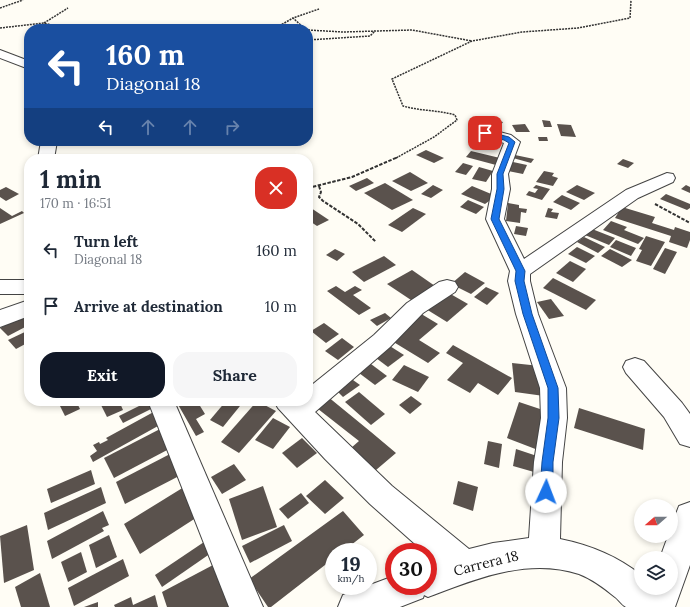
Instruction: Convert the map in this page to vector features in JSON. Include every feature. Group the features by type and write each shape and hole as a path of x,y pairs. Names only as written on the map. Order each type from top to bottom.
{"street":[{"path":"0,54 24,63"},
{"path":"485,133 506,138 512,142 500,174 501,189 495,219 520,271 519,281 527,314 553,388 554,418 548,462 544,551"},
{"path":"520,271 632,194 667,178"},
{"path":"0,287 24,287"},
{"path":"313,391 382,341 415,308 447,287"},
{"path":"0,319 24,309"},
{"path":"635,368 674,410 690,436"},
{"path":"163,406 246,607"},
{"path":"292,406 335,451 381,495 464,566"},
{"path":"678,552 690,516"},
{"name":"Carrera 18","path":"437,576 464,566 506,555 544,551 570,555 602,568 627,585 652,607"},
{"path":"355,607 387,595"},
{"path":"657,607 663,595"}],"path":[{"path":"0,8 23,0"},
{"path":"313,187 353,177 393,160 447,129 457,120 455,115 440,111 414,110 403,106 392,79 472,41 522,32 578,28 630,18 631,0"},
{"path":"44,23 68,8"},
{"path":"282,24 293,18 319,9"},
{"path":"293,18 300,24"},
{"path":"35,24 48,24"},
{"path":"0,28 24,25"},
{"path":"313,30 343,32 412,30 472,41"},
{"path":"313,40 370,36 376,31"},
{"path":"319,186 322,192 319,197 323,201 352,218 366,230 376,242"},
{"path":"632,194 658,205 690,223"}],"building":[{"path":"490,119 503,122 498,129 485,126"},
{"path":"542,120 550,121 552,127 544,127"},
{"path":"525,124 530,132 516,132 512,125"},
{"path":"557,124 571,125 576,137 561,136"},
{"path":"538,137 547,137 548,141 539,141"},
{"path":"472,139 484,141 480,150 469,145"},
{"path":"426,150 444,158 434,163 416,155"},
{"path":"471,151 500,158 496,165 466,157"},
{"path":"515,155 534,159 531,163 513,158"},
{"path":"623,159 634,163 628,168 617,164"},
{"path":"513,162 527,165 523,174 508,171"},
{"path":"463,163 473,166 466,175 455,172"},
{"path":"479,167 493,171 486,182 472,179"},
{"path":"544,171 554,173 552,176 558,178 553,186 536,182"},
{"path":"410,172 428,183 411,191 392,181"},
{"path":"367,178 374,183 356,191 349,186"},
{"path":"385,183 413,200 392,210 364,193"},
{"path":"433,185 443,190 431,198 421,194"},
{"path":"536,185 550,189 542,200 526,195 529,191 535,193 538,189 533,188"},
{"path":"577,185 595,193 584,200 566,192"},
{"path":"686,185 690,187 690,193 681,189"},
{"path":"472,186 496,196 485,204 461,194"},
{"path":"6,187 19,194 6,201 0,197 0,190"},
{"path":"666,194 690,204 690,208 687,210 660,199"},
{"path":"562,195 580,203 571,210 553,202"},
{"path":"468,200 484,207 476,214 460,207"},
{"path":"508,203 519,205 519,208 527,209 526,213 521,212 520,223 506,221"},
{"path":"622,207 655,217 652,223 674,230 675,227 690,232 690,240 687,248 669,242 671,236 615,218"},
{"path":"0,208 12,216 22,211 24,213 0,224"},
{"path":"413,208 426,214 402,232 388,225"},
{"path":"548,208 553,209 551,212 559,213 557,219 545,217"},
{"path":"313,209 329,220 317,226 313,223"},
{"path":"611,221 627,227 624,230 644,238 638,244 603,230"},
{"path":"516,226 528,228 526,236 514,234"},
{"path":"592,229 615,238 609,245 585,235"},
{"path":"646,236 665,242 651,266 636,261 642,250 639,249"},
{"path":"584,237 605,247 598,253 577,242"},
{"path":"616,240 636,248 631,256 610,247"},
{"path":"577,247 595,256 586,263 568,254"},
{"path":"665,248 677,252 665,274 653,269"},
{"path":"335,249 345,254 337,261 326,255"},
{"path":"610,249 632,260 622,267 601,256"},
{"path":"384,256 396,265 364,282 352,272"},
{"path":"570,261 586,269 573,282 556,273"},
{"path":"412,270 435,286 411,300 387,284"},
{"path":"465,272 485,283 471,294 451,284"},
{"path":"553,278 596,300 586,310 543,288"},
{"path":"336,286 345,292 355,286 362,290 353,295 371,308 359,315 327,291"},
{"path":"486,287 499,293 487,305 474,297"},
{"path":"447,292 468,304 447,322 426,309"},
{"path":"551,299 564,316 549,319 537,302"},
{"path":"418,312 438,324 419,340 440,353 428,363 387,338"},
{"path":"385,313 391,318 377,326 370,320"},
{"path":"24,316 24,328 8,336 0,328"},
{"path":"324,323 339,334 326,343 313,333 313,330"},
{"path":"24,332 24,345 16,349 8,340"},
{"path":"342,338 354,347 338,360 325,351"},
{"path":"385,343 404,355 388,367 372,355"},
{"path":"453,345 512,378 498,395 478,383 470,393 447,380 463,363 446,353"},
{"path":"367,361 387,376 375,385 355,370"},
{"path":"512,363 540,366 544,396 515,392"},
{"path":"404,365 429,377 418,392 392,380"},
{"path":"346,375 360,385 343,397 333,387"},
{"path":"359,392 385,414 371,425 345,402"},
{"path":"327,396 396,453 376,470 351,448 359,441 313,405"},
{"path":"411,396 422,404 410,414 399,405"},
{"path":"519,402 549,412 538,450 507,438"},
{"path":"60,406 78,406 80,409 65,416"},
{"path":"102,406 121,406 123,410 107,417"},
{"path":"139,406 157,406 123,423 119,416"},
{"path":"179,406 200,406 205,414 196,419 204,432 196,436"},
{"path":"222,406 240,406 223,427 210,420"},
{"path":"253,406 266,406 276,411 239,453 221,442"},
{"path":"579,408 645,429 643,450 574,428"},
{"path":"159,409 167,421 93,462 90,456 97,451 93,445 99,442 100,444 108,440 106,438"},
{"path":"273,418 290,427 273,449 255,440"},
{"path":"160,429 171,448 114,478 104,458"},
{"path":"302,438 317,453 297,468 282,453"},
{"path":"488,441 502,444 499,468 484,464"},
{"path":"516,449 537,456 534,472 513,466"},
{"path":"170,454 181,475 125,504 116,482"},
{"path":"234,464 246,480 222,494 211,477"},
{"path":"91,470 95,484 51,503 47,489"},
{"path":"325,480 344,498 325,514 306,496"},
{"path":"458,481 478,487 473,511 453,504"},
{"path":"263,486 277,527 242,540 229,499"},
{"path":"101,487 106,503 48,530 44,513"},
{"path":"184,487 202,514 140,554 124,524"},
{"path":"301,493 309,503 288,519 279,509"},
{"path":"103,511 109,525 102,528 104,531 52,559 47,541"},
{"path":"343,511 364,535 354,543 325,543 325,565 271,607 268,607 249,579"},
{"path":"27,525 34,570 4,583 0,536"},
{"path":"284,525 292,541 250,563 242,546"},
{"path":"109,535 117,557 96,568 89,545"},
{"path":"207,540 214,551 162,587 155,575"},
{"path":"81,552 87,572 68,582 61,562"},
{"path":"123,559 129,576 74,606 68,588"},
{"path":"213,565 231,607 167,607 162,592"},
{"path":"40,573 50,607 21,607 15,587"},
{"path":"155,595 158,607 115,607 114,605 131,597 133,605"},
{"path":"98,602 98,607 84,607"}],"route":[{"path":"485,133 506,138 512,142 500,174 499,179 501,189 495,219 520,271 519,281 527,314 553,388 554,418 548,462 546,492"}]}
